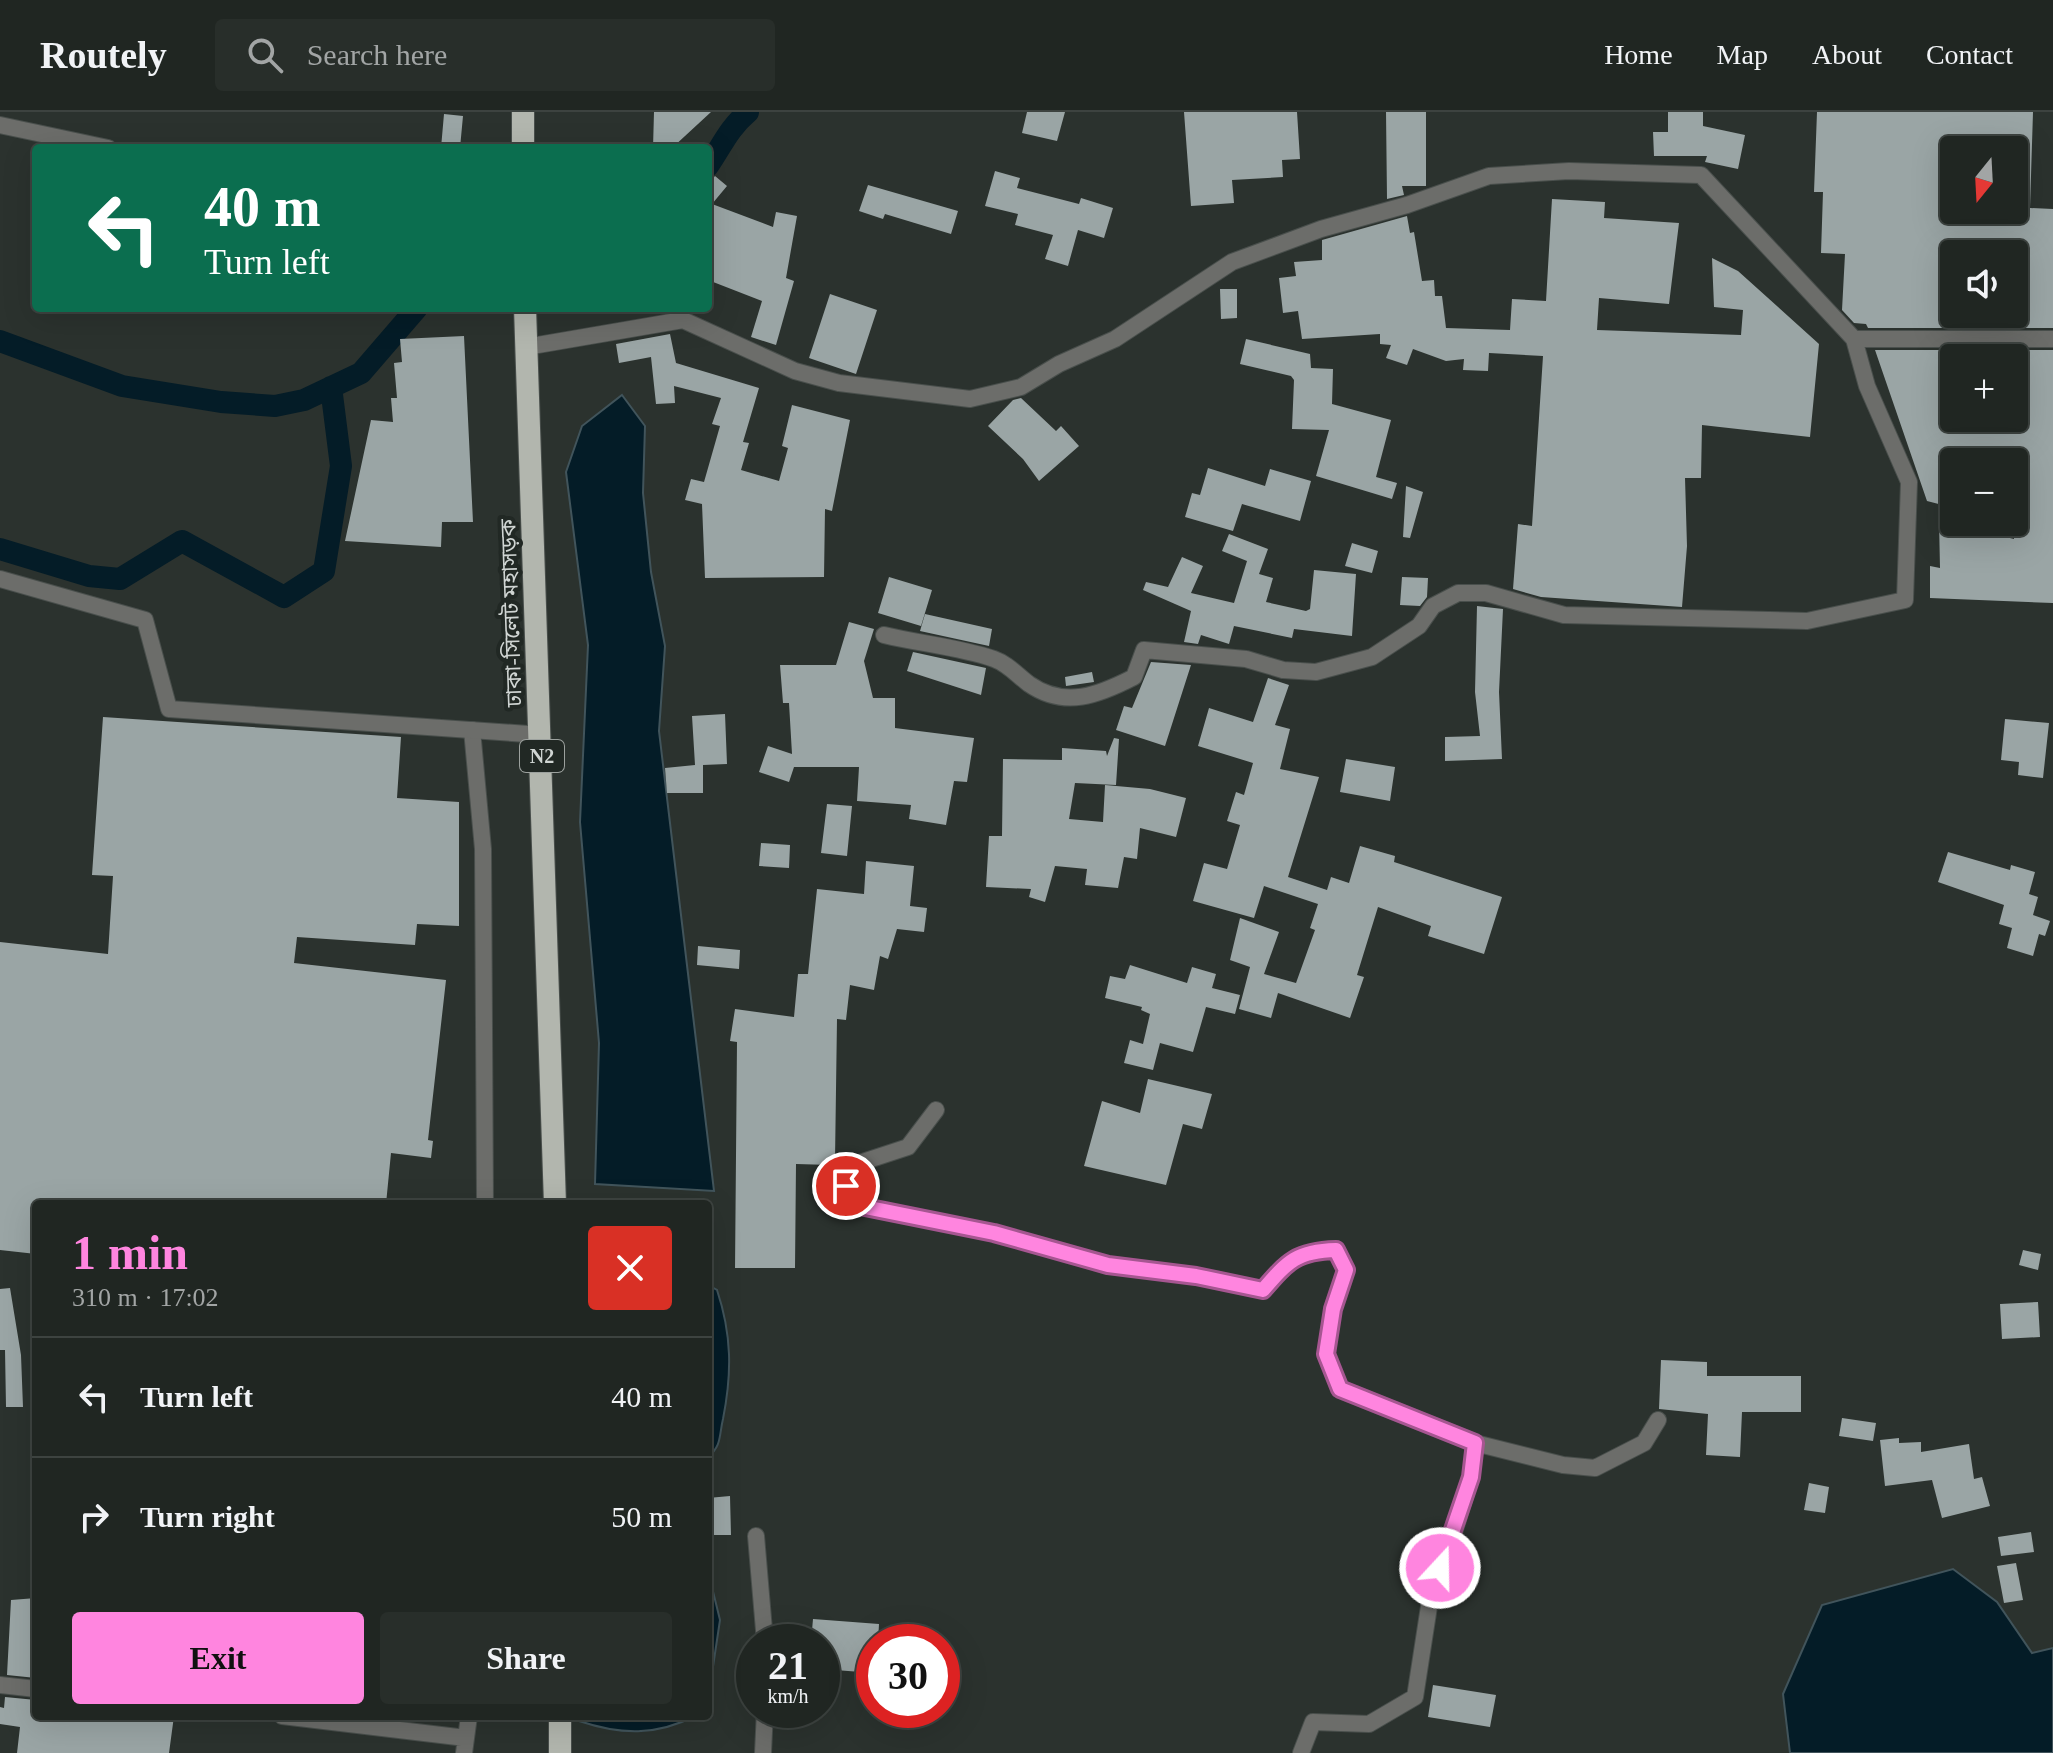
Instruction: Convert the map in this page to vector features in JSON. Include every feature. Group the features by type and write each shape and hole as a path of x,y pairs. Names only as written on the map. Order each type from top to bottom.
{"highway":[{"path":"523,112 523,144"},
{"name":"ঢাকা-সিলেট মহাসড়ক","path":"525,312 542,735 555,1200"},
{"path":"560,1720 560,1753"}],"street":[{"path":"0,125 89,144"},
{"path":"526,347 683,320 795,371 839,383 970,399 1021,387 1059,364 1115,339 1232,262 1321,229 1407,205 1489,176 1569,171 1701,175 1854,339 1867,386 1909,482 1905,600 1807,621 1564,615 1486,593 1458,593 1433,606 1419,626 1372,657 1316,672 1283,670 1246,659 1144,650 1134,677 1084,698 1052,697 1003,662 971,651 884,635"},
{"path":"1854,339 2053,339"},
{"path":"0,579 145,620 169,709 542,735"},
{"path":"472,730 483,849 485,1200"},
{"path":"936,1110 908,1147 841,1169 850,1204 994,1233 1108,1265 1196,1276 1263,1290 1284,1265 1306,1251 1336,1250 1346,1270 1333,1309 1326,1354 1340,1389 1475,1443 1563,1465 1595,1468 1644,1443 1658,1420"},
{"path":"1301,1753 1313,1722 1369,1724 1415,1697 1432,1587 1449,1549 1471,1477 1475,1443"},
{"path":"756,1536 763,1624"},
{"path":"0,1685 32,1689"},
{"path":"307,1720 465,1745 468,1720"},
{"path":"763,1753 764,1728"}],"water":[{"path":"622,395 645,426 643,493 651,572 665,646 659,731 714,1191 595,1184 599,1043 580,822 588,645 566,472 582,426"},
{"path":"712,1287 717,1290 722,1307 728,1338 729,1370 716,1449 712,1453"},
{"path":"1953,1569 1997,1602 2032,1653 2053,1648 2053,1753 1790,1753 1783,1694 1822,1605"},
{"path":"712,1587 720,1620 712,1673"},
{"path":"687,1720 638,1731 609,1729 579,1721"}],"building":[{"path":"654,112 711,112 676,144 653,144"},
{"path":"1027,112 1065,112 1057,141 1022,133"},
{"path":"1184,112 1297,112 1300,159 1282,160 1283,177 1232,180 1234,203 1191,206"},
{"path":"1386,112 1426,112 1426,186 1402,186 1404,195 1387,199"},
{"path":"1668,112 1703,112 1703,126 1745,135 1738,169 1705,162 1707,156 1654,156 1653,132 1668,132"},
{"path":"1817,112 2033,112 2030,208 2053,209 2053,328 2028,328 2028,240 1940,240 1940,328 1868,328 1866,324 1854,323 1842,310 1845,254 1821,253 1823,192 1814,192"},
{"path":"444,114 463,116 460,144 441,144"},
{"path":"995,171 1020,178 1017,188 1079,204 1081,198 1113,208 1104,238 1078,230 1068,266 1045,259 1053,235 1015,225 1018,214 985,206"},
{"path":"715,176 727,186 712,204 712,179"},
{"path":"868,185 958,211 951,234 885,214 883,219 859,211"},
{"path":"1552,199 1605,202 1604,218 1679,223 1669,304 1599,298 1597,330 1741,335 1743,310 1714,307 1712,258 1738,271 1819,344 1810,437 1702,425 1701,478 1685,478 1687,546 1682,607 1541,597 1513,589 1518,524 1532,526 1543,356 1489,353 1488,371 1463,370 1464,359 1446,361 1413,349 1407,365 1386,358 1391,345 1380,344 1380,334 1302,339 1298,311 1283,313 1279,278 1296,276 1294,262 1322,260 1322,240 1407,216 1410,233 1414,232 1422,281 1434,280 1435,296 1442,296 1446,328 1510,330 1512,299 1546,301"},
{"path":"712,204 773,227 776,212 797,216 786,278 794,281 776,345 751,337 762,301 712,282"},
{"path":"1220,289 1237,289 1237,318 1221,319"},
{"path":"830,294 877,310 856,374 809,358"},
{"path":"670,334 676,363 759,388 743,442 749,443 741,470 779,481 788,448 782,446 792,405 850,420 832,511 825,509 824,577 705,578 702,504 685,500 691,479 704,482 720,426 712,424 721,398 674,386 675,403 656,404 651,357 619,363 616,344"},
{"path":"464,336 473,522 442,522 441,547 345,541 371,420 393,422 391,398 397,398 394,363 402,362 400,339"},
{"path":"1246,339 1310,354 1311,368 1333,369 1332,404 1391,420 1376,477 1397,483 1392,499 1316,476 1329,430 1292,429 1294,380 1291,376 1240,364"},
{"path":"1875,350 1940,350 1940,432 2028,432 2028,350 2053,350 2053,603 1930,598 1930,566 1940,568 1939,521 1940,536 2002,536 2014,539 2014,536 2028,536 2028,448 1940,448 1940,504 1927,501"},
{"path":"1021,398 1056,431 1061,426 1079,446 1039,481 1023,459 988,426 1013,400"},
{"path":"1208,468 1265,486 1270,469 1311,481 1300,521 1242,504 1233,531 1185,517 1192,493 1200,495"},
{"path":"1406,486 1423,492 1410,538 1403,537"},
{"path":"1229,534 1268,549 1259,574 1273,578 1266,602 1306,611 1310,609 1314,570 1356,574 1352,636 1294,629 1292,638 1234,626 1229,644 1201,635 1198,644 1184,642 1191,611 1143,590 1146,582 1168,587 1182,557 1203,566 1191,593 1234,603 1247,561 1222,551"},
{"path":"1352,543 1378,551 1372,573 1345,566"},
{"path":"889,577 932,590 921,626 878,613"},
{"path":"1402,577 1428,578 1427,597 1420,606 1400,605"},
{"path":"1477,606 1503,609 1499,692 1502,759 1445,761 1445,737 1480,736 1475,692"},
{"path":"925,614 992,629 989,646 920,631"},
{"path":"849,622 874,629 864,661 873,698 895,698 895,728 974,738 967,782 954,781 946,825 909,819 911,805 857,801 859,767 794,767 789,782 759,772 768,746 792,754 789,703 783,703 780,665 836,665"},
{"path":"913,652 986,668 981,695 907,671"},
{"path":"1151,662 1191,665 1165,746 1116,730 1124,706 1132,708"},
{"path":"1092,672 1094,682 1066,686 1065,677"},
{"path":"1268,678 1289,685 1275,725 1290,729 1280,769 1319,777 1288,877 1327,890 1331,877 1349,883 1360,846 1395,856 1394,862 1502,897 1484,954 1428,936 1431,926 1378,907 1357,975 1364,977 1350,1018 1278,993 1271,1018 1239,1009 1250,967 1230,960 1240,918 1279,932 1264,974 1296,983 1315,930 1310,928 1318,904 1264,886 1254,918 1193,901 1204,863 1227,869 1240,825 1227,821 1236,792 1244,795 1253,763 1198,746 1209,708 1253,722"},
{"path":"725,714 727,764 703,765 703,793 667,793 665,768 695,765 692,716"},
{"path":"103,717 401,737 397,798 459,802 459,926 417,924 415,945 297,937 294,963 446,980 428,1140 433,1141 431,1158 391,1153 386,1200 32,1200 32,1254 0,1250 0,942 108,954 113,876 92,875"},
{"path":"2005,719 2049,723 2043,778 2018,775 2019,762 2001,760"},
{"path":"1114,738 1119,739 1116,785 1075,783 1069,819 1103,822 1105,785 1150,789 1186,798 1176,837 1140,828 1137,859 1124,857 1118,888 1085,885 1087,869 1055,866 1045,902 1029,897 1031,889 986,887 989,836 1002,836 1003,759 1062,760 1062,748 1106,751 1107,756"},
{"path":"1346,759 1395,767 1390,801 1340,792"},
{"path":"827,804 852,806 847,856 821,853"},
{"path":"761,843 790,845 789,868 759,866"},
{"path":"1948,852 2010,870 2011,865 2035,872 2029,894 2038,897 2033,915 2050,921 2045,936 2039,934 2033,956 2007,948 2012,928 1999,924 2004,905 1938,882"},
{"path":"866,861 914,866 910,906 927,908 924,932 897,929 888,959 880,956 874,990 850,985 846,1020 837,1019 835,1160 831,1165 796,1164 795,1268 735,1268 737,1042 730,1041 735,1009 794,1017 798,974 808,974 817,889 864,894"},
{"path":"698,946 740,950 739,969 697,965"},
{"path":"1130,965 1187,983 1192,967 1216,974 1212,988 1240,995 1235,1014 1206,1007 1193,1052 1160,1043 1153,1070 1124,1063 1130,1040 1143,1044 1150,1014 1141,1010 1142,1007 1105,998 1110,976 1125,979"},
{"path":"1148,1079 1212,1094 1202,1129 1183,1124 1166,1185 1084,1166 1102,1101 1140,1113"},
{"path":"2023,1250 2041,1254 2038,1270 2019,1265"},
{"path":"10,1288 21,1355 23,1407 6,1407 5,1350 0,1350 0,1289"},
{"path":"2038,1302 2040,1337 2002,1339 2000,1304"},
{"path":"1661,1360 1707,1362 1707,1376 1801,1376 1801,1412 1742,1412 1740,1457 1706,1455 1708,1414 1659,1409"},
{"path":"1842,1418 1876,1423 1873,1441 1839,1436"},
{"path":"1899,1438 1899,1443 1921,1442 1921,1452 1969,1444 1974,1479 1982,1477 1990,1506 1942,1518 1932,1480 1885,1486 1880,1440"},
{"path":"1809,1483 1829,1487 1825,1513 1804,1510"},
{"path":"730,1496 731,1535 712,1535 712,1498"},
{"path":"2031,1532 2034,1552 2001,1556 1998,1537"},
{"path":"2016,1563 2023,1600 2004,1603 1997,1566"},
{"path":"32,1598 32,1678 7,1675 11,1600"},
{"path":"813,1619 879,1624 856,1624 856,1672 840,1670 840,1624 813,1624"},
{"path":"1433,1685 1496,1695 1490,1727 1428,1717"},
{"path":"5,1697 32,1700 32,1720 173,1720 169,1753 17,1753 20,1727 0,1724 0,1707 4,1708"}],"waterway":[{"path":"712,160 730,131 748,112"},
{"path":"0,341 122,386 221,402 275,406 304,400 361,373 414,312"},
{"path":"0,549 89,576 120,579 182,541 284,597 324,571 341,466 331,387"}],"route":[{"path":"846,1186 850,1204 994,1233 1108,1265 1196,1276 1263,1290 1284,1265 1306,1251 1336,1250 1346,1270 1333,1309 1326,1354 1340,1389 1475,1443 1471,1477 1440,1568"}]}
